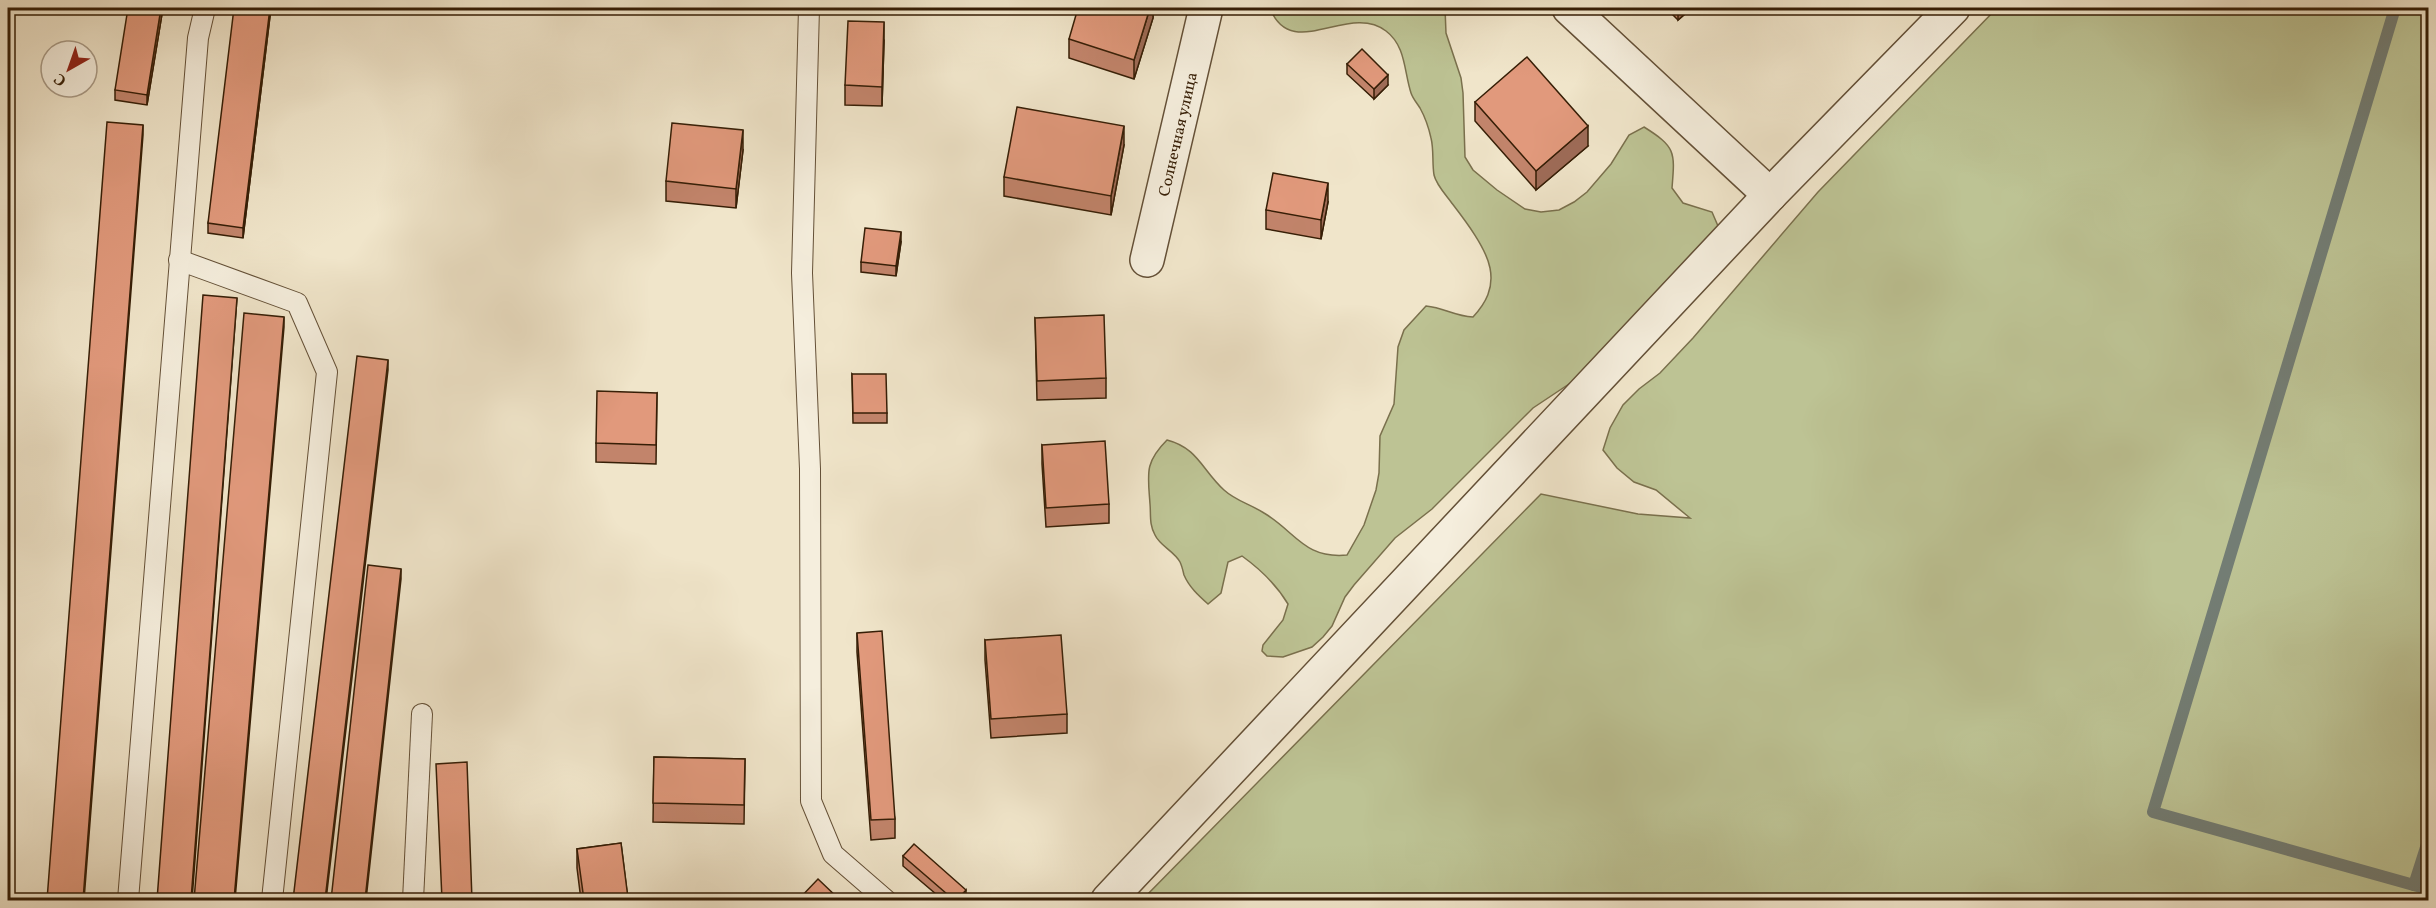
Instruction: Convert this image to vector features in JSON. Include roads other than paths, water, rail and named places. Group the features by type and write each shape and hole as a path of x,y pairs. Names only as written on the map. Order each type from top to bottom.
{"street":[{"name":"Солнечная улица","path":"1147,260 1206,8"},
{"path":"1569,8 1770,195"},
{"path":"1108,900 1770,195 1953,8"}],"lane":[{"path":"128,900 198,38 205,8"},
{"path":"809,8 802,273 810,469 811,801 833,854 886,900"},
{"path":"179,260 297,303 327,372 272,900"},
{"path":"413,900 422,714"}],"waterway":[{"path":"2395,8 2153,812 2428,889"},
{"path":"2414,885 2428,841"}]}
